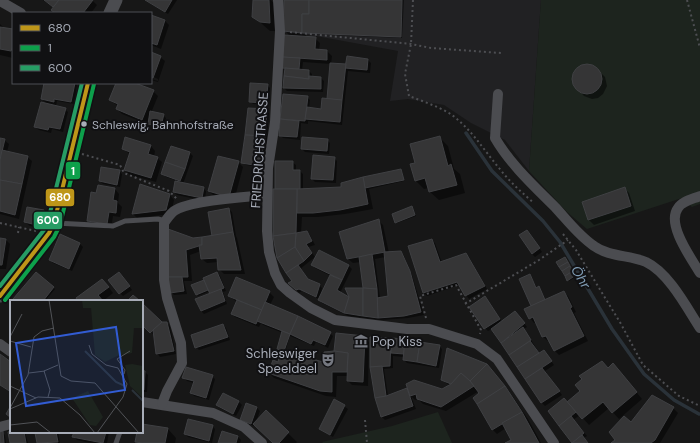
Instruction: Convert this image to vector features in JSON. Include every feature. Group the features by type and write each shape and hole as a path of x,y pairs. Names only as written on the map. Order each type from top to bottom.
{"street":[{"path":"110,12 116,0"},
{"name":"FRIEDRICHSTRASSE","path":"278,0 280,31 275,122 268,168 267,231 269,252 275,274 281,285 311,308 335,320 400,328 429,329 477,344 497,359 554,443"},
{"path":"0,1 19,12"},
{"path":"0,296 49,233 54,222 88,84"},
{"path":"498,94 495,138 510,159 579,234 594,247 646,262 658,271 673,285 700,328"},
{"path":"162,404 167,391 182,363 180,343 167,298 164,280 163,242 165,221 174,211 184,206 231,198 267,195"},
{"path":"700,196 687,201 678,207 674,217 676,228 700,273"},
{"path":"0,344 10,351"},
{"path":"143,402 213,413 244,427 262,443"},
{"path":"0,427 10,424"}],"lane":[{"path":"54,222 113,226 125,221 158,219 165,221"},
{"path":"116,443 120,433"}],"path":[{"path":"414,0 411,44 405,74 409,96 448,113 462,124 481,144 503,173 538,207"},
{"path":"687,0 700,48"},
{"path":"298,33 411,44 431,48 501,53"},
{"path":"72,151 120,165 124,173 169,191 184,206"},
{"path":"0,223 35,231"},
{"path":"18,233 19,227"},
{"path":"558,229 576,250 621,324 643,365 678,396 700,406"},
{"path":"465,304 556,249 564,242"},
{"path":"429,329 420,296 456,285 465,304 481,330 477,344"},
{"path":"365,420 367,443"}],"shaded area":[{"path":"281,0 541,0 529,171 505,140 471,123 444,105 408,99 390,101 398,51 316,36 282,33"},
{"path":"541,0 700,0 700,204 692,207 682,198 587,229 567,212 529,171"},
{"path":"438,412 452,443 322,442 392,426"}],"building":[{"path":"44,0 59,0 53,7"},
{"path":"59,0 93,0 84,12 54,12 51,10"},
{"path":"145,0 172,0 165,12"},
{"path":"253,0 269,0 270,23 260,22 252,17"},
{"path":"284,0 309,0 309,14 302,14 302,33 283,31"},
{"path":"309,0 402,0 401,37 302,33 302,14 309,14"},
{"path":"152,15 165,20 157,45 152,43"},
{"path":"0,27 12,29 11,51 0,49"},
{"path":"284,35 316,37 315,49 327,50 327,60 282,57"},
{"path":"152,52 161,56 152,78"},
{"path":"347,56 368,59 367,70 345,68"},
{"path":"282,57 300,58 299,69 281,68"},
{"path":"330,63 346,64 342,100 327,99"},
{"path":"587,64 598,68 602,79 598,90 587,94 576,90 572,79 576,68"},
{"path":"285,68 309,70 309,79 284,76"},
{"path":"284,76 309,79 309,76 321,77 321,89 283,88"},
{"path":"250,83 268,84 266,103 249,102"},
{"path":"44,84 75,84 71,102 54,99 54,102 41,99"},
{"path":"116,84 138,84 154,90 142,120 116,109 118,104 109,100"},
{"path":"283,94 308,96 305,121 280,119"},
{"path":"322,98 342,100 340,122 305,119 307,107 321,109"},
{"path":"41,102 66,108 60,129 49,127 48,130 34,127"},
{"path":"248,108 267,109 265,136 245,135"},
{"path":"150,111 164,114 161,126 148,124"},
{"path":"280,119 299,121 297,137 279,136"},
{"path":"245,135 265,136 260,166 241,163"},
{"path":"440,136 448,166 451,164 457,185 429,192 425,178 415,181 410,164 415,163 410,144"},
{"path":"125,137 151,145 148,154 158,157 151,178 124,170 130,152 122,149"},
{"path":"302,137 328,139 327,151 301,149"},
{"path":"0,138 5,139 0,160"},
{"path":"171,146 190,152 185,169 165,162"},
{"path":"2,150 28,156 22,184 0,180 0,160"},
{"path":"313,155 335,157 333,180 311,179"},
{"path":"218,156 239,161 229,197 208,191"},
{"path":"275,161 293,161 293,170 300,170 300,189 275,189"},
{"path":"165,162 185,169 180,181 161,174"},
{"path":"101,167 120,170 117,185 99,181"},
{"path":"401,169 404,180 365,188 363,177"},
{"path":"363,177 368,204 340,210 297,213 297,189 341,187 341,183"},
{"path":"0,180 22,184 15,215 0,211"},
{"path":"175,181 204,187 202,198 173,192"},
{"path":"140,184 170,194 166,210 132,214"},
{"path":"98,185 115,188 113,200 117,201 116,213 109,212 107,224 87,221 91,192 96,193"},
{"path":"625,187 631,206 588,220 582,202"},
{"path":"273,189 297,189 296,233 273,236"},
{"path":"412,206 415,215 395,223 392,214"},
{"path":"27,207 44,210 41,226 24,222"},
{"path":"229,208 233,232 212,236 208,212"},
{"path":"379,219 385,252 347,259 339,232"},
{"path":"168,229 193,238 202,237 202,245 186,250 188,277 167,277"},
{"path":"527,230 540,248 532,254 519,235"},
{"path":"307,231 312,241 306,244 312,253 304,261 295,247 296,233"},
{"path":"233,232 241,270 218,270 217,258 201,259 199,245 202,245 202,237"},
{"path":"296,233 295,247 277,258 273,236"},
{"path":"60,234 80,243 69,269 49,260"},
{"path":"0,238 6,239 2,265 0,265"},
{"path":"432,239 440,262 466,253 485,286 465,296 457,282 423,293 408,246"},
{"path":"295,247 304,261 286,273 277,258"},
{"path":"319,250 349,265 342,280 311,265"},
{"path":"401,251 410,271 421,312 404,316 378,318 377,298 388,296 384,252"},
{"path":"372,254 377,289 363,288 359,257"},
{"path":"565,257 568,262 559,267 556,262"},
{"path":"568,262 570,266 562,271 559,267"},
{"path":"298,265 308,279 320,284 316,297 299,289 296,290 288,283 292,281 286,273"},
{"path":"570,266 573,271 565,276 562,271"},
{"path":"573,271 576,275 567,281 565,276"},
{"path":"36,272 54,287 44,300 13,299"},
{"path":"119,272 130,286 119,294 108,280"},
{"path":"217,272 224,288 210,294 203,278"},
{"path":"530,274 536,288 539,286 545,300 531,306 519,279"},
{"path":"330,275 342,280 337,290 349,297 344,313 318,300"},
{"path":"167,277 182,277 184,291 170,293"},
{"path":"236,277 270,291 262,310 228,296"},
{"path":"102,279 109,287 98,295 102,300 77,300 76,298"},
{"path":"204,280 208,290 196,295 191,285"},
{"path":"345,288 363,288 363,316 344,313 349,297"},
{"path":"363,288 377,289 378,318 363,316"},
{"path":"221,289 225,301 201,311 195,299"},
{"path":"564,291 572,307 570,308 584,336 554,351 546,336 542,337 533,317 529,319 524,309"},
{"path":"133,295 139,300 128,300"},
{"path":"485,296 500,319 484,329 469,307"},
{"path":"237,300 262,310 256,324 231,314"},
{"path":"265,302 298,316 290,334 257,321"},
{"path":"143,304 162,322 150,333 143,326"},
{"path":"515,311 525,323 501,343 491,329"},
{"path":"298,316 331,332 325,345 313,340 311,344 290,334"},
{"path":"162,322 167,322 174,351 156,354 153,330"},
{"path":"223,324 228,337 195,348 191,335"},
{"path":"523,327 531,340 509,355 501,343"},
{"path":"282,331 290,334 284,351 277,349"},
{"path":"336,333 365,336 363,382 347,381 348,353 334,351"},
{"path":"370,337 391,338 390,366 370,367"},
{"path":"391,338 405,339 404,354 391,353"},
{"path":"405,339 420,342 417,362 403,360"},
{"path":"530,341 539,353 517,367 509,355"},
{"path":"420,342 440,345 436,366 417,362"},
{"path":"447,348 487,364 470,381 461,373 451,384 441,380"},
{"path":"281,350 323,362 324,352 334,351 348,353 347,372 332,372 332,392 320,391 268,373 273,360 278,362"},
{"path":"544,350 552,361 525,379 517,367"},
{"path":"0,354 10,361 10,391 0,385"},
{"path":"602,361 608,368 613,363 637,392 612,413 603,402 582,419 567,402 580,391 575,385 582,379 579,376"},
{"path":"487,364 505,386 477,404 473,398 479,393 470,381"},
{"path":"382,366 386,396 375,398 370,367"},
{"path":"186,367 213,375 206,398 190,393 194,381 182,378"},
{"path":"542,368 560,391 541,403 525,379"},
{"path":"143,370 145,371 143,390"},
{"path":"461,373 474,386 441,407 417,399 416,394 410,396 406,384 414,380 442,389 451,384"},
{"path":"505,386 522,412 492,430 477,404"},
{"path":"407,388 413,406 381,417 375,398 386,396"},
{"path":"223,393 239,401 233,414 216,405"},
{"path":"652,395 674,407 655,440 651,443 611,443 615,440 609,432 624,416 631,422"},
{"path":"564,398 576,412 559,426 548,411"},
{"path":"334,399 345,405 330,435 319,429"},
{"path":"246,403 257,407 251,424 240,420"},
{"path":"10,407 10,417 6,414"},
{"path":"266,410 289,432 279,443 273,443 253,424"},
{"path":"522,412 539,443 505,443 511,440 502,423"},
{"path":"571,416 584,433 572,443 559,426"},
{"path":"188,419 213,425 209,441 184,434"},
{"path":"143,424 168,428 165,443 135,442 137,433 143,433"},
{"path":"3,431 4,443 0,443 0,432"},
{"path":"222,431 238,436 236,443 218,443"},
{"path":"8,432 24,433 26,443 10,443"},
{"path":"35,433 56,433 58,442 37,443"},
{"path":"74,433 106,433 103,443 72,437"},
{"path":"582,435 588,443 572,443"}],"waterway":[{"name":"Öhr","path":"466,133 492,171 543,221 560,242 612,329 644,374 674,400 699,414"}],"transit line":[{"name":"600","path":"0,286 44,230 48,221 82,84"},
{"name":"680","path":"0,296 49,233 54,223 88,84"},
{"name":"1","path":"5,300 54,237 60,225 94,84"}],"place":[{"name":"Schleswig, Bahnhofstraße","path":"84,124"},
{"name":"Pop Kiss","path":"361,341"},
{"name":"Schleswiger Speeldeel","path":"328,360"}]}
